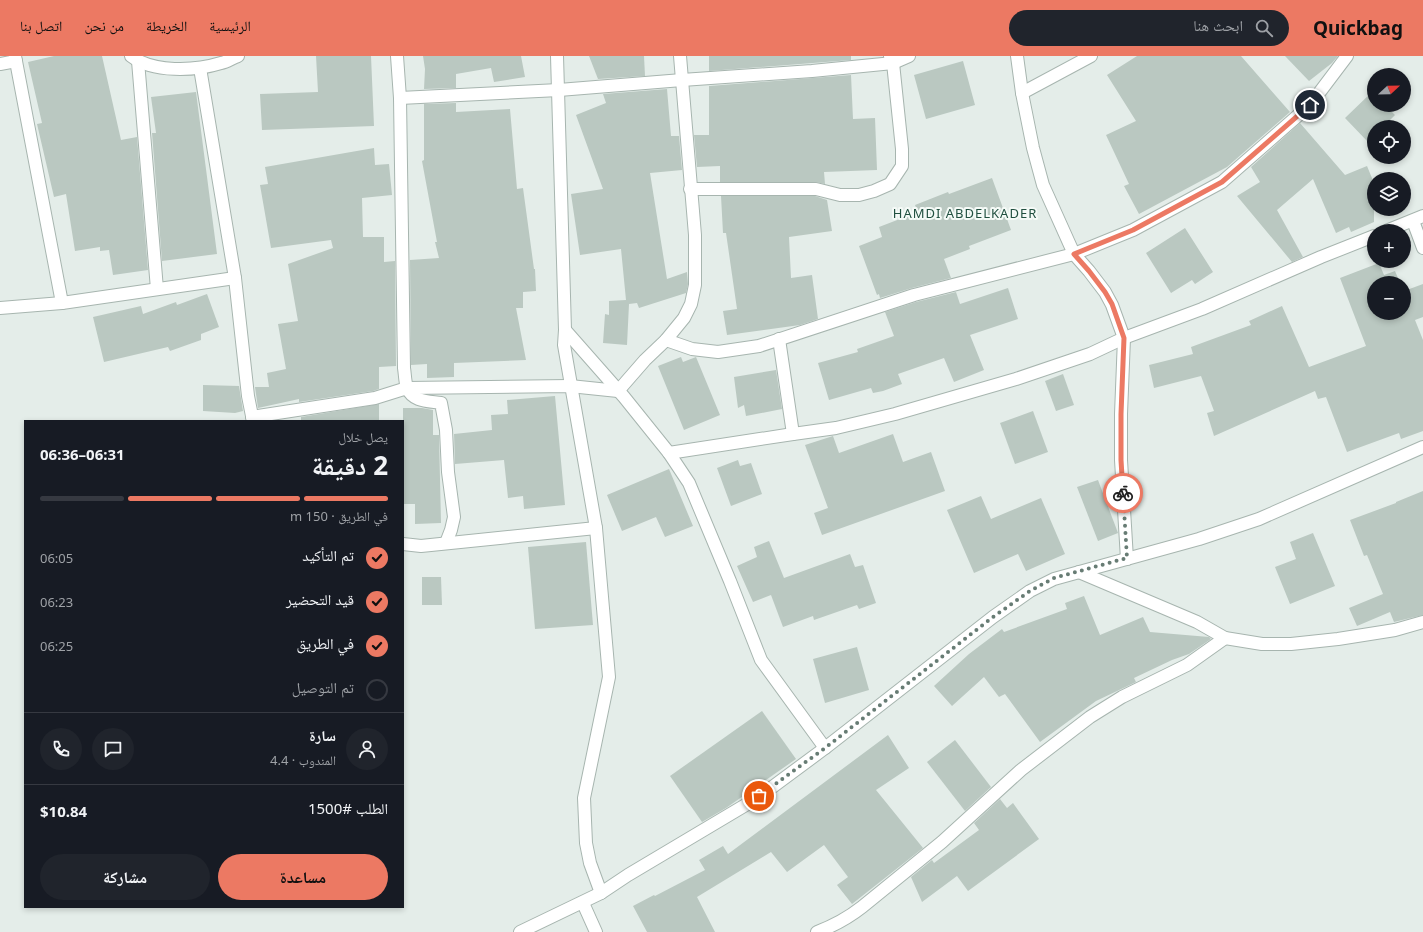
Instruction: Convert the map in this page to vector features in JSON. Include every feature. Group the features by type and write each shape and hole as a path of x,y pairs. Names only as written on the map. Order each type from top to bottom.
{"street":[{"path":"157,289 134,59 162,68 184,69 200,68 221,63 238,56"},
{"path":"397,56 400,98 404,368 407,388 414,396 420,400 441,403 446,430 448,472 454,517 446,543"},
{"path":"558,56 565,330 564,345 596,528 609,677 584,798 586,843 590,863 601,893"},
{"path":"618,391 645,360 666,340 684,318 691,304 694,285 695,235 680,56"},
{"path":"400,98 559,90 812,71 891,60 909,56"},
{"path":"1017,56 1032,148 1043,185 1074,254 1105,292 1112,304 1124,338 1121,460 1127,558"},
{"path":"1022,93 1091,56"},
{"path":"666,340 692,349 718,352 759,346 914,295 1074,254 1133,230 1222,182 1310,105 1347,56"},
{"path":"0,64 16,59 62,303"},
{"path":"690,189 816,189 846,195 874,191 890,184 902,166 902,149 891,60"},
{"path":"200,68 235,278 248,396 252,419 375,398 407,388 570,386 618,391"},
{"path":"1403,224 1418,218 1423,248"},
{"path":"669,453 836,428 888,416 1016,380 1090,354 1124,338 1202,308 1367,239"},
{"path":"0,308 62,303 235,278"},
{"path":"565,330 669,453 689,483 761,660 825,748"},
{"path":"779,339 793,434"},
{"path":"420,400 431,388"},
{"path":"520,932 583,903 601,893 759,796 825,748 993,617 1030,591 1054,578 1198,539 1258,519 1423,447"},
{"path":"404,544 421,546 596,528"},
{"path":"1079,572 1183,616 1225,638 1262,644 1291,644 1338,639 1395,630 1423,622"},
{"path":"817,932 829,928 862,908 942,842 1021,770 1090,717 1122,697 1187,665 1225,638"},
{"path":"583,903 596,932"}],"building":[{"path":"54,56 102,56 121,140 137,137 148,270 113,275 109,250 100,251 100,247 75,251 66,194 54,197 37,124 42,123 28,62"},
{"path":"316,56 371,56 374,126 262,130 260,94 318,92"},
{"path":"423,56 521,56 525,77 494,82 491,68 456,74 456,88 424,89 425,69"},
{"path":"589,56 644,56 645,76 598,79"},
{"path":"709,56 851,56 851,60 709,71"},
{"path":"1137,56 1241,56 1290,112 1227,167 1139,214 1124,186 1129,184 1106,135 1136,121 1107,75"},
{"path":"1285,56 1338,56 1332,63 1309,81"},
{"path":"963,61 975,105 926,119 914,75"},
{"path":"851,75 853,119 875,118 877,170 824,172 825,184 816,182 720,182 720,166 697,167 694,135 709,135 709,86"},
{"path":"667,89 671,136 679,136 682,170 650,173 667,279 687,272 688,284 686,293 639,308 637,303 629,304 627,345 603,343 605,314 609,315 609,301 626,300 621,249 580,255 571,194 603,189 576,115 606,103 603,94"},
{"path":"196,92 217,254 162,261 152,133 156,133 151,97"},
{"path":"1367,97 1367,112 1392,112 1395,115 1390,120 1367,120 1367,141 1345,118"},
{"path":"456,103 456,112 510,109 517,189 523,188 535,269 536,291 523,292 523,308 516,308 526,360 454,363 454,377 427,378 427,364 411,365 410,260 439,258 422,161 424,160 424,104"},
{"path":"1300,123 1345,175 1367,166 1369,172 1367,172 1367,216 1374,216 1374,222 1351,232 1349,227 1336,233 1313,179 1277,210 1303,257 1292,262 1237,196 1260,182 1251,167"},
{"path":"374,148 375,165 389,164 392,195 362,198 363,237 384,237 384,262 395,261 396,366 379,367 379,389 373,391 299,402 299,399 258,408 255,387 269,387 267,373 286,369 278,324 298,321 288,264 333,248 331,240 271,248 260,185 268,184 265,167"},
{"path":"992,178 1011,230 969,246 970,249 944,259 951,278 880,298 879,294 877,295 859,246 882,237 879,227 918,212 915,205 948,192 949,194"},
{"path":"721,196 815,196 827,200 832,231 789,237 791,278 812,275 818,319 800,325 727,335 723,311 737,309 726,233 723,233"},
{"path":"1185,228 1213,272 1195,284 1192,280 1171,293 1146,253"},
{"path":"1367,268 1381,268 1384,275 1395,271 1397,276 1367,276 1367,320 1411,320 1411,288 1423,284 1423,317 1415,320 1423,340 1423,431 1401,439 1399,433 1347,452 1326,397 1318,399 1315,391 1214,436 1207,413 1214,411 1201,376 1154,388 1149,365 1193,354 1191,347 1251,325 1249,321 1282,306 1309,367 1366,346 1340,278"},
{"path":"1008,288 1018,319 970,335 984,370 954,382 944,358 898,374 902,384 883,391 873,393 871,388 829,400 818,363 858,352 857,349 894,336 885,312 916,302 956,292 960,304"},
{"path":"207,294 219,327 201,334 201,340 170,351 168,347 104,362 93,317 141,306 143,314 176,302 177,305"},
{"path":"681,357 683,362 696,357 720,415 684,430 658,366"},
{"path":"776,370 782,409 746,416 744,405 738,408 734,377"},
{"path":"1063,374 1074,405 1056,411 1045,381"},
{"path":"203,385 239,386 243,411 235,413 203,411"},
{"path":"555,396 565,505 524,509 523,496 508,498 504,460 455,464 454,434 492,430 491,415 508,414 507,400"},
{"path":"379,404 379,420 301,420 301,417"},
{"path":"403,408 422,408 433,410 433,435 439,435 441,523 415,524 415,504 404,504"},
{"path":"1033,411 1048,452 1015,464 1000,423"},
{"path":"893,434 903,462 931,452 945,491 822,535 814,513 828,508 805,445 833,436 839,453"},
{"path":"738,460 740,466 751,463 762,494 731,506 717,468"},
{"path":"669,469 693,526 665,537 656,517 622,531 607,495"},
{"path":"1098,480 1118,533 1098,541 1077,487"},
{"path":"1423,491 1423,615 1394,622 1390,612 1357,626 1349,608 1383,594 1367,555 1364,556 1350,520"},
{"path":"981,496 991,519 1041,498 1065,554 1026,571 1018,554 974,573 947,510"},
{"path":"1313,533 1335,586 1290,604 1275,567 1296,559 1290,542"},
{"path":"769,541 784,578 850,554 855,567 863,565 876,603 859,609 857,605 814,620 813,616 783,627 771,595 753,602 737,566 757,557 754,547"},
{"path":"586,542 593,625 535,629 528,547"},
{"path":"422,577 441,577 442,605 422,605"},
{"path":"1084,596 1100,635 1143,617 1150,632 1209,637 1211,639 1189,654 1172,660 1134,678 1136,682 1096,701 1040,742 1005,694 999,697 984,677 952,706 934,686 969,654 1002,629 1004,632 1067,609 1065,603"},
{"path":"857,647 869,690 825,703 813,659"},
{"path":"762,711 796,759 726,808 702,822 670,776"},
{"path":"888,735 909,768 876,790 923,848 852,904 837,885 848,877 824,845 787,872 771,852 697,897 715,932 647,932 633,906 705,870 699,860 723,846 728,854"},
{"path":"955,740 991,787 965,811 927,762"},
{"path":"1000,799 1007,808 1013,803 1039,839 968,891 957,876 922,902 911,877 932,860 934,863 979,830 974,823"}],"way so far":[{"path":"759,796 825,748 993,617 1030,591 1054,578 1127,558 1123,493"}],"district":[{"name":"HAMDI ABDELKADER","path":"965,213"}],"route":[{"path":"1123,493 1121,414 1124,338 1112,304 1105,292 1074,254 1133,230 1222,182 1310,105"}]}
